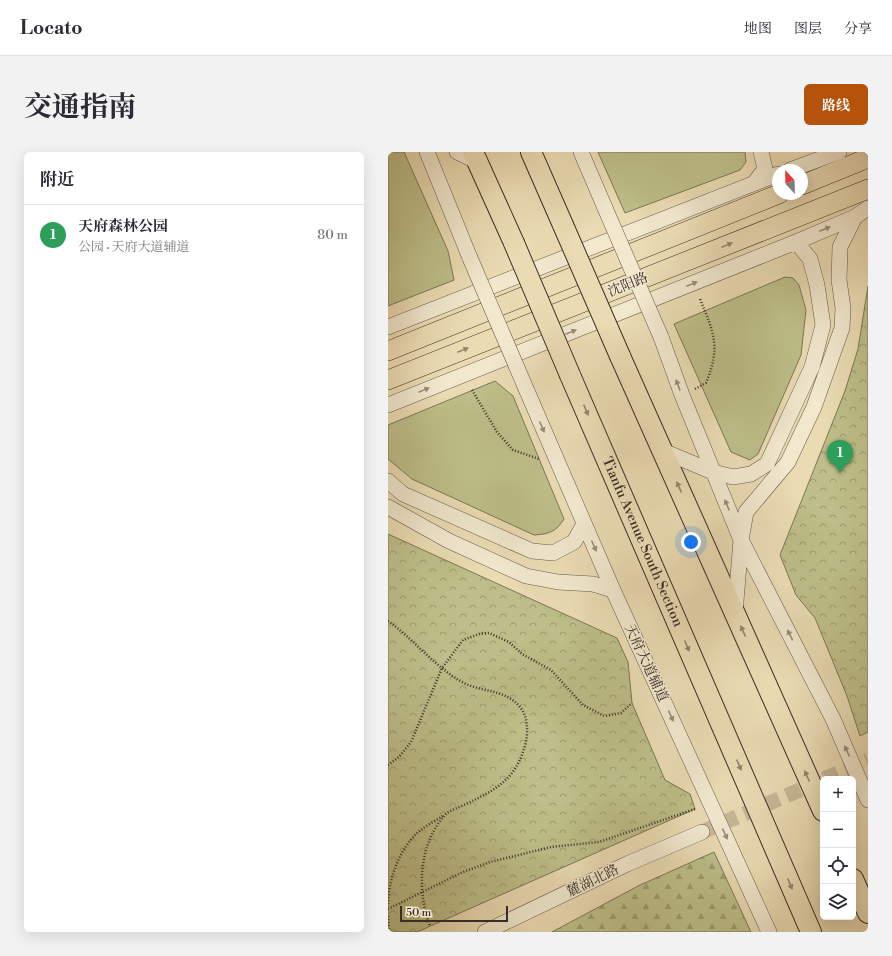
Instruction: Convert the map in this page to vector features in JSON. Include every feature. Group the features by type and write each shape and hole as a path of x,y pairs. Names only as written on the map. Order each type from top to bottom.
{"highway":[{"path":"531,152 620,356 820,804"},
{"name":"Tianfu Avenue South Section","path":"476,157 811,932"},
{"path":"855,884 868,913"}],"main road":[{"path":"808,183 868,158"},
{"name":"沈阳路","path":"388,380 868,189"},
{"name":"沈阳路","path":"388,351 772,197"}],"street":[{"name":"天府大道辅道","path":"427,152 470,258 584,524 769,932"},
{"path":"457,152 476,157"},
{"path":"581,152 661,337 741,540 833,719 868,800"},
{"path":"755,182 765,170 761,152"},
{"path":"806,164 839,152"},
{"path":"388,327 772,176"},
{"path":"388,405 796,242 855,217 868,208"},
{"path":"735,613 741,540 746,512 788,462 814,407 842,328 843,308 839,280 840,247 855,217"},
{"path":"663,451 713,472 733,477 751,474 767,464 812,367 823,325 817,285 810,259 796,242"},
{"path":"388,482 403,494 532,551 553,553 574,542 584,524"},
{"path":"388,507 449,541 526,576 558,582 593,584 613,590"},
{"name":"麓湖北路","path":"485,932 627,864 702,832"}],"path":[{"path":"700,299 710,323 716,345 713,366 706,383"},
{"path":"472,390 496,432 513,450 539,459"},
{"path":"388,621 402,631 442,668 466,684 501,694 513,700 521,709 527,722 527,735 522,758 513,773 490,792 446,814 416,835 398,860 389,888 388,904"},
{"path":"388,765 399,757 411,742 442,668 463,640 489,633 509,642 522,654 551,670 583,705 604,716 621,714 632,702"},
{"path":"388,909 463,872 490,862 551,847 599,842 695,809"},
{"path":"430,926 424,910 422,868 433,830 446,814"},
{"path":"388,916 389,932"}],"green space":[{"path":"388,152 404,152 448,251 454,280 388,306"},
{"path":"598,152 745,152 746,162 740,170 625,213"},
{"path":"785,277 793,278 799,285 806,310 801,355 758,454 750,460 731,452 674,324"},
{"path":"868,286 868,732 860,736 847,696 815,618 796,595 780,555 845,391 858,349"},
{"path":"495,381 513,396 564,519 552,532 534,535 412,479 388,459 388,425"},
{"path":"388,534 617,638 628,662 632,703 665,780 690,794 695,809 417,932 388,932"},
{"path":"714,852 751,932 552,932 638,886"}],"tunnel":[{"path":"831,776 868,760"},
{"path":"702,832 820,781"}],"place":[{"name":"天府森林公园","path":"840,473"}]}
